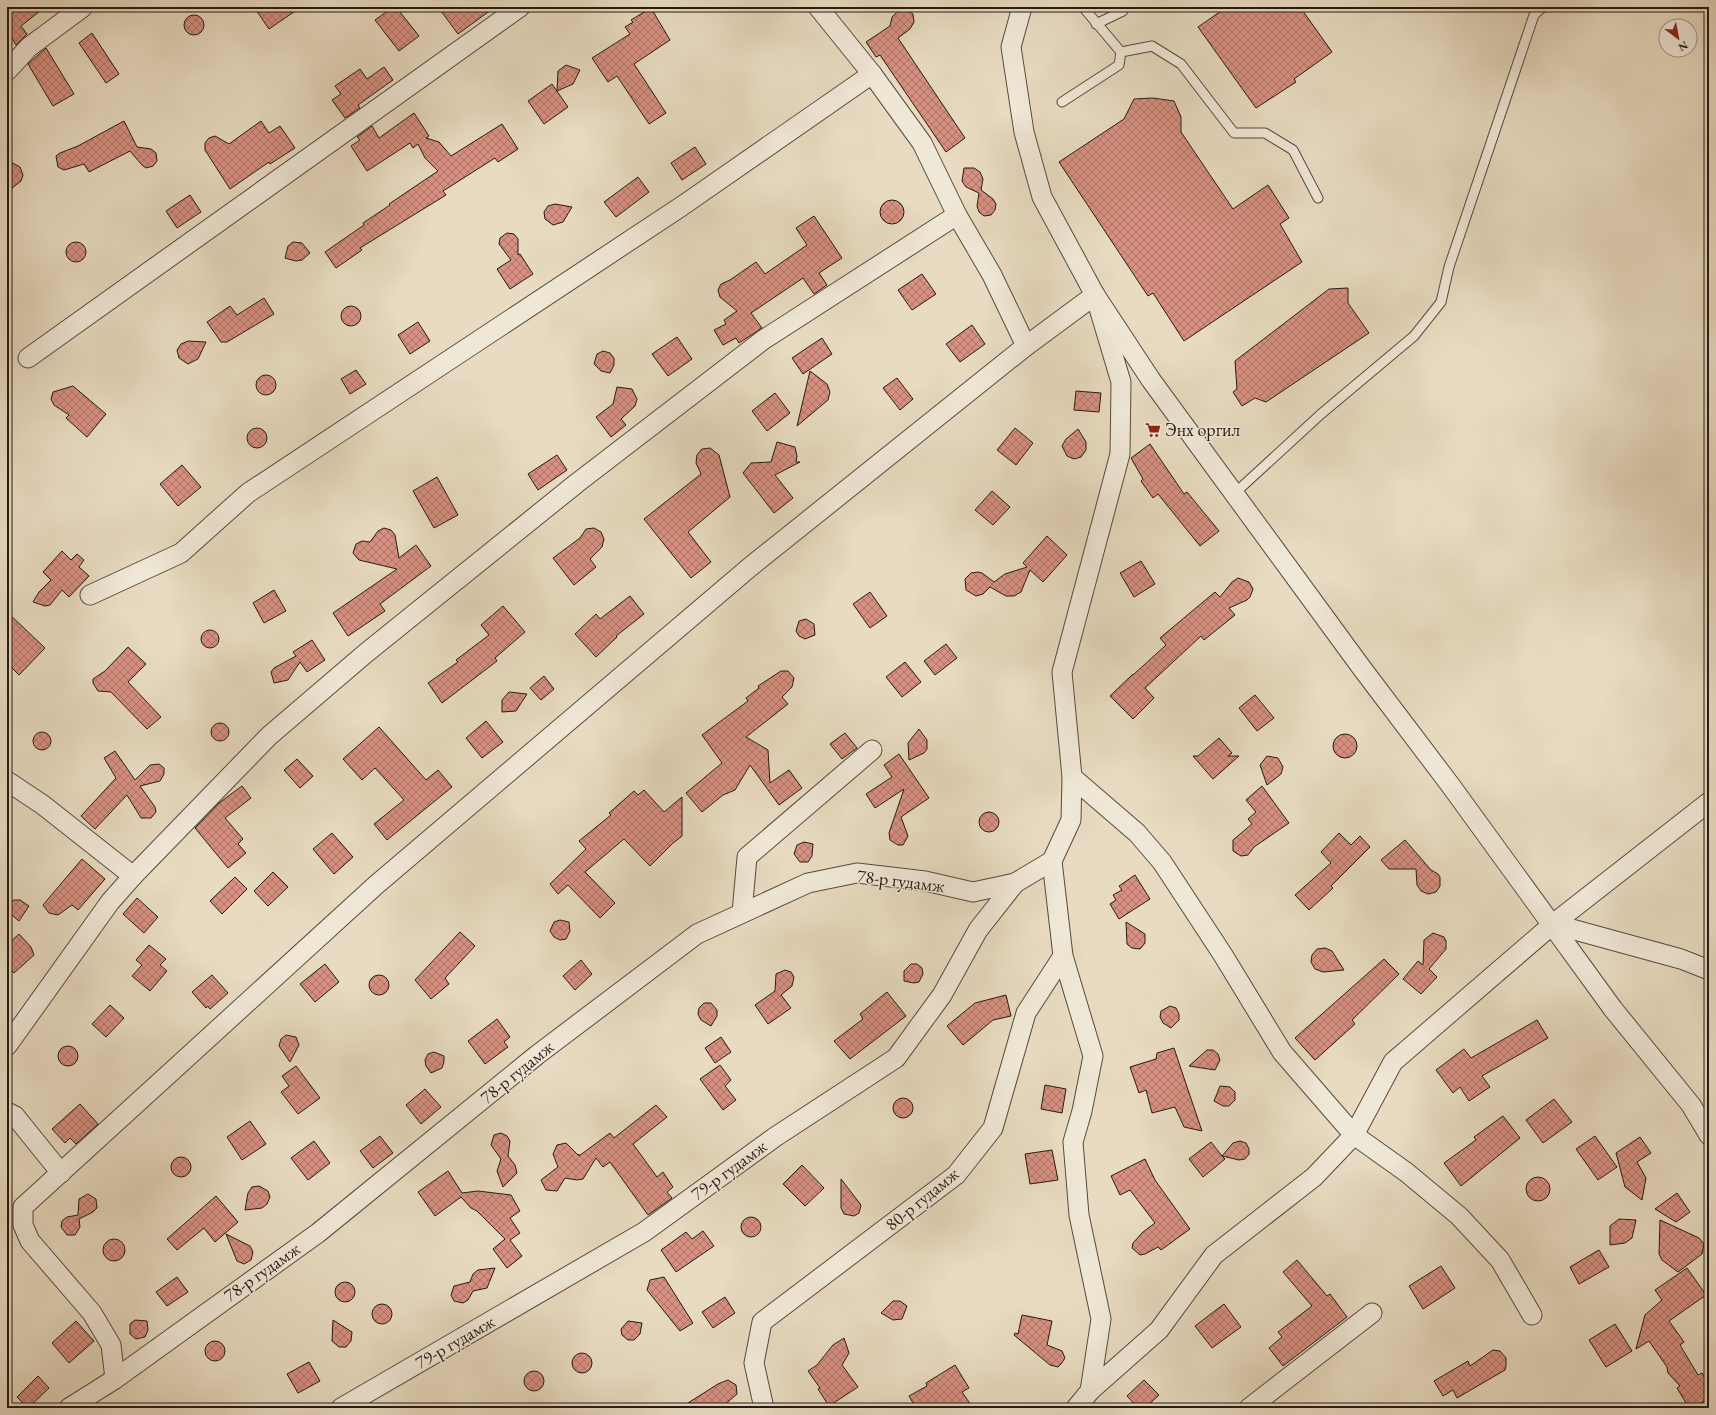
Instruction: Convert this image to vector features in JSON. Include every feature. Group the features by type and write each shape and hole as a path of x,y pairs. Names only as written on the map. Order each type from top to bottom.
{"street":[{"path":"7,71 30,47 83,7"},
{"path":"28,358 520,7"},
{"path":"818,7 872,74 922,143 957,215 992,275 1026,346"},
{"path":"1022,7 1011,47 1024,132 1042,196 1095,295 1151,380 1361,667 1452,786 1613,1009 1691,1105 1709,1135"},
{"path":"90,595 181,553 248,493 682,206 872,74"},
{"path":"7,1046 110,902 133,876 269,736 366,653 577,483 763,340 957,215"},
{"path":"115,1379 111,1345 92,1313 30,1241 23,1225 23,1207 376,885 750,567 1026,346 1095,295"},
{"path":"1090,1391 1101,1319 1079,1215 1073,1142 1082,1111 1093,1056 1063,956 1052,861 1071,820 1072,777 1062,672 1120,454 1121,382 1095,295"},
{"path":"742,913 747,857 872,750"},
{"path":"1072,777 1137,833 1162,862 1223,955 1282,1052 1354,1135 1406,1172 1459,1216 1500,1260 1532,1315"},
{"path":"7,780 43,805 133,876"},
{"path":"1076,1408 1090,1391 1159,1330 1214,1255 1314,1177 1354,1135 1393,1062 1553,924 1709,802"},
{"name":"79-р гудамж","path":"341,1408 644,1232 775,1137 896,1058 942,995 978,930 1016,882 1052,861"},
{"name":"78-р гудамж","path":"69,1408 115,1379 318,1233 537,1055 697,934 808,883 858,873 925,881 974,892 1016,882"},
{"path":"1553,924 1681,959 1709,970"},
{"name":"80-р гудамж","path":"764,1408 754,1362 762,1322 956,1175 993,1128 1026,1013 1063,956"},
{"path":"7,1112 15,1116 61,1173"},
{"path":"1249,1408 1372,1313"}],"lane":[{"path":"1083,7 1121,52"},
{"path":"1096,24 1123,11 1124,7"},
{"path":"1235,493 1321,414 1414,336 1441,302 1449,267 1529,30 1534,16 1543,7"},
{"path":"1121,52 1152,46 1181,64 1234,133 1265,133 1293,150 1318,198"},
{"path":"1062,102 1119,65 1121,52"}],"building":[{"path":"7,7 45,7 21,26 27,34 16,45 10,35 7,37"},
{"path":"254,7 301,7 269,29"},
{"path":"393,7 396,7 419,36 399,51 375,20"},
{"path":"438,7 495,7 458,34"},
{"path":"1227,7 1300,7 1332,52 1294,79 1296,82 1256,108 1198,27"},
{"path":"651,8 670,40 634,64 666,113 649,124 617,76 608,82 592,58 630,34 625,27 633,22 631,20"},
{"path":"899,10 907,10 913,14 914,22 910,29 898,38 965,138 946,152 880,55 876,57 866,42 890,26 892,17"},
{"path":"194,15 201,18 204,25 201,32 194,35 187,32 184,25 187,18"},
{"path":"92,33 119,74 106,83 79,43"},
{"path":"46,48 74,94 53,106 28,64"},
{"path":"566,65 580,70 573,84 557,91 558,71"},
{"path":"384,67 393,80 358,105 360,108 345,118 332,100 341,94 335,86 360,69 367,79"},
{"path":"552,84 568,107 544,124 528,101"},
{"path":"1153,98 1174,101 1181,117 1181,132 1233,209 1268,185 1289,218 1280,224 1302,262 1184,341 1153,293 1148,296 1059,162 1124,119 1134,99"},
{"path":"414,113 429,136 426,138 439,142 451,156 502,124 518,149 498,162 495,158 443,191 446,195 360,248 362,250 336,268 325,252 364,225 363,223 390,205 389,204 438,171 425,158 418,144 413,148 410,143 367,171 351,146 360,140 357,137 372,126 379,138"},
{"path":"124,121 137,147 151,149 156,153 157,161 153,166 146,168 130,151 89,172 84,164 64,170 58,167 56,156 60,153 78,146"},
{"path":"261,121 269,133 280,126 295,148 270,164 269,162 230,189 205,150 205,143 209,138 215,136 229,144"},
{"path":"695,147 706,164 682,180 671,163"},
{"path":"7,160 20,167 23,175 21,181 7,192"},
{"path":"964,168 974,168 980,172 983,179 981,190 993,199 996,204 995,210 991,215 984,216 979,212 977,206 979,193 966,187 962,181"},
{"path":"638,177 649,192 616,217 604,202"},
{"path":"190,195 201,212 177,228 166,211"},
{"path":"892,200 901,203 904,212 901,221 892,224 883,221 880,212 883,203"},
{"path":"555,204 572,207 563,222 553,225 545,219 544,212 548,206"},
{"path":"814,216 842,258 819,273 827,285 814,294 803,278 751,313 762,328 739,343 736,338 723,345 714,330 726,324 724,320 737,311 720,297 718,290 721,284 730,280 756,262 765,274 807,245 796,228"},
{"path":"507,233 514,234 518,239 518,255 520,254 533,274 510,289 497,269 511,260 499,244 500,238"},
{"path":"76,242 83,245 86,252 83,259 76,262 69,259 66,252 69,245"},
{"path":"293,242 302,243 310,253 302,260 296,261 285,258 288,246"},
{"path":"922,274 936,294 912,310 898,290"},
{"path":"1348,288 1348,303 1369,333 1266,402 1255,398 1242,406 1233,392 1237,389 1235,361 1329,289"},
{"path":"264,298 274,314 227,342 221,342 207,322 230,306 237,315"},
{"path":"351,306 358,309 361,316 358,323 351,326 344,323 341,316 344,309"},
{"path":"418,322 430,341 410,354 398,335"},
{"path":"972,325 985,344 960,362 946,344"},
{"path":"677,337 692,359 668,376 652,354"},
{"path":"822,338 832,354 803,374 792,358"},
{"path":"188,341 206,342 198,359 188,364 179,358 177,350 181,344"},
{"path":"603,351 610,353 614,358 614,365 610,373 601,371 594,364 597,354"},
{"path":"356,370 366,384 350,394 341,379"},
{"path":"810,371 827,384 830,392 828,400 797,426"},
{"path":"266,375 273,378 276,385 273,392 266,395 259,392 256,385 259,378"},
{"path":"897,378 913,399 900,410 883,388"},
{"path":"73,386 106,414 87,437 66,418 69,415 54,405 51,399 53,392"},
{"path":"617,387 632,389 637,399 635,406 621,419 626,425 611,437 596,417 613,404"},
{"path":"1076,391 1101,393 1099,412 1074,410"},
{"path":"775,393 790,413 767,431 752,411"},
{"path":"257,428 264,431 267,438 264,445 257,448 250,445 247,438 250,431"},
{"path":"1015,428 1033,443 1016,465 997,450"},
{"path":"1078,429 1086,442 1086,450 1081,457 1074,459 1067,456 1062,446 1066,439"},
{"path":"777,442 795,447 797,456 796,462 800,462 775,475 793,498 774,513 743,473 751,463 771,462"},
{"path":"1150,444 1184,494 1187,492 1219,531 1200,546 1158,494 1153,498 1141,481 1143,479 1131,458"},
{"path":"710,448 719,455 730,497 688,532 711,562 691,578 644,519 701,474 696,463 697,455 702,449"},
{"path":"557,455 567,470 538,490 528,474"},
{"path":"182,465 201,487 178,506 160,484"},
{"path":"437,477 458,515 434,528 413,491"},
{"path":"992,491 1010,507 993,525 975,510"},
{"path":"384,528 391,530 395,535 399,558 416,545 431,566 380,604 385,611 348,636 333,613 397,569 359,560 353,553 356,544 362,541 370,542 378,531"},
{"path":"594,528 601,532 604,539 602,547 590,559 596,567 574,585 553,558 580,538 586,529"},
{"path":"1047,536 1067,555 1043,582 1030,570 1021,592 1014,596 1006,596 990,587 983,594 976,596 966,590 965,579 971,573 982,573 994,582 1005,574 1027,567 1023,563"},
{"path":"62,551 71,560 77,554 84,560 79,567 89,576 69,597 62,590 50,605 45,606 33,602 39,592 51,580 43,572"},
{"path":"1141,561 1155,584 1134,597 1120,573"},
{"path":"1238,578 1249,582 1253,589 1250,597 1247,600 1229,608 1235,615 1204,640 1201,636 1145,688 1154,698 1133,719 1110,696 1166,645 1160,638 1215,592 1220,597 1232,582"},
{"path":"274,590 286,611 264,623 253,603"},
{"path":"870,592 887,616 870,628 853,604"},
{"path":"630,596 644,614 616,636 617,637 596,657 575,634 596,614 600,619"},
{"path":"503,606 525,632 495,658 497,661 442,703 428,683 458,662 456,660 489,635 481,625"},
{"path":"7,612 45,648 19,675 7,663"},
{"path":"806,619 814,624 815,635 805,639 799,636 796,631 799,621"},
{"path":"210,630 216,633 219,639 216,645 210,648 204,645 201,639 204,633"},
{"path":"312,640 325,660 307,672 300,662 288,680 274,683 271,672 274,668 296,656 293,652"},
{"path":"946,644 957,658 935,675 924,661"},
{"path":"128,647 146,664 128,682 161,717 147,729 111,692 98,691 93,683 93,679 105,671"},
{"path":"905,662 921,682 902,697 886,677"},
{"path":"781,671 788,671 794,678 792,687 782,697 788,704 746,737 768,750 770,783 789,770 802,788 779,805 750,765 735,790 723,795 702,812 686,793 722,763 702,735 748,701 746,698 759,688 758,686"},
{"path":"544,676 554,689 541,700 530,688"},
{"path":"509,692 527,694 516,711 502,712 502,700"},
{"path":"1255,695 1274,718 1257,731 1239,708"},
{"path":"486,721 503,742 482,758 466,738"},
{"path":"220,723 226,726 229,732 226,738 220,741 214,738 211,732 214,726"},
{"path":"379,727 426,780 438,770 452,787 387,840 374,824 404,800 375,768 362,780 343,759"},
{"path":"919,729 927,740 927,749 924,753 909,760 908,743"},
{"path":"42,732 48,735 51,741 48,747 42,750 36,747 33,741 36,735"},
{"path":"845,733 857,748 842,759 830,744"},
{"path":"1345,734 1354,737 1357,746 1354,755 1345,758 1336,755 1333,746 1336,737"},
{"path":"1219,738 1232,753 1228,756 1239,756 1213,779 1193,756 1198,756"},
{"path":"115,751 135,780 150,765 159,764 164,768 164,774 160,781 140,786 155,807 156,812 151,818 141,818 127,795 95,829 81,816 116,778 104,758"},
{"path":"899,754 929,798 901,817 908,836 903,845 898,845 890,840 889,833 904,789 875,808 866,794 892,777 884,765"},
{"path":"1267,756 1278,758 1283,767 1281,774 1267,785 1260,765"},
{"path":"297,759 313,776 300,788 284,770"},
{"path":"242,786 251,798 225,818 243,839 238,844 246,853 228,868 195,828 219,803"},
{"path":"1262,786 1289,823 1254,847 1248,855 1241,856 1233,851 1233,840 1252,824 1248,819 1256,812 1246,800"},
{"path":"644,790 664,812 682,797 682,836 650,866 624,839 585,872 615,903 600,918 568,885 558,894 550,884 586,849 579,841 611,815 609,813 634,791 638,795"},
{"path":"989,812 996,815 999,822 996,829 989,832 982,829 979,822 982,815"},
{"path":"332,833 353,857 334,874 313,849"},
{"path":"1339,833 1351,845 1360,836 1370,847 1331,886 1333,888 1309,910 1295,895 1331,863 1321,852"},
{"path":"1405,840 1431,870 1440,877 1440,886 1436,892 1428,894 1421,891 1417,885 1416,869 1389,869 1381,860"},
{"path":"804,842 813,844 812,856 808,862 800,862 794,854 797,845"},
{"path":"82,859 105,879 78,910 72,905 58,915 49,913 43,905"},
{"path":"273,872 288,887 268,906 254,891"},
{"path":"1135,875 1150,899 1119,919 1110,904 1116,900 1113,895 1122,890 1119,886"},
{"path":"235,877 247,889 222,914 210,901"},
{"path":"137,898 158,917 144,933 123,914"},
{"path":"14,900 20,900 29,906 19,921 7,911 9,903"},
{"path":"560,920 569,922 570,931 566,939 560,940 554,937 550,931 554,922"},
{"path":"1126,922 1145,934 1145,943 1140,949 1132,948 1127,944"},
{"path":"460,932 475,946 445,978 449,984 431,999 415,980"},
{"path":"1433,933 1444,937 1446,941 1446,949 1429,969 1437,977 1421,994 1403,979 1418,961 1423,965 1424,940"},
{"path":"19,934 31,947 34,955 14,973 7,965 7,945"},
{"path":"149,945 166,959 160,965 167,971 150,991 132,976 142,965 136,960"},
{"path":"1325,948 1332,951 1344,970 1323,972 1315,969 1311,962 1312,955 1317,949"},
{"path":"1384,959 1399,974 1352,1020 1355,1024 1315,1060 1295,1038"},
{"path":"581,960 592,974 575,990 563,976"},
{"path":"325,964 339,982 315,1002 300,984"},
{"path":"911,964 917,964 922,968 923,974 919,982 914,983 904,981 904,971"},
{"path":"785,970 791,972 794,977 792,986 781,995 791,1008 768,1024 755,1005 775,991 776,974"},
{"path":"212,975 228,993 210,1009 208,1006 206,1008 192,992"},
{"path":"379,975 386,978 389,985 386,992 379,995 372,992 369,985 372,978"},
{"path":"887,992 906,1016 850,1059 834,1041 863,1019 860,1014"},
{"path":"1006,995 1011,1016 993,1020 963,1045 947,1026 975,1003"},
{"path":"704,1003 711,1003 717,1010 717,1016 711,1026 701,1020 698,1014 699,1008"},
{"path":"110,1005 124,1018 106,1037 92,1024"},
{"path":"1170,1006 1176,1008 1179,1014 1179,1020 1171,1028 1163,1023 1160,1017 1161,1011"},
{"path":"497,1019 510,1037 504,1042 508,1047 485,1064 468,1041"},
{"path":"1537,1020 1548,1038 1482,1076 1490,1087 1469,1101 1460,1087 1453,1093 1436,1070 1464,1049 1471,1058"},
{"path":"286,1035 296,1037 299,1045 290,1062 279,1046 281,1039"},
{"path":"721,1037 731,1052 715,1063 705,1048"},
{"path":"68,1046 75,1049 78,1056 75,1063 68,1066 61,1063 58,1056 61,1049"},
{"path":"1174,1048 1202,1131 1184,1127 1175,1107 1152,1113 1146,1090 1139,1093 1130,1067 1156,1059 1157,1053"},
{"path":"1207,1050 1213,1050 1218,1054 1220,1060 1215,1070 1189,1066"},
{"path":"434,1052 444,1056 444,1062 442,1068 431,1073 426,1066 425,1060 428,1054"},
{"path":"720,1065 731,1080 725,1086 736,1100 723,1110 700,1079"},
{"path":"296,1066 320,1098 298,1114 281,1092 289,1086 282,1076"},
{"path":"1045,1085 1066,1089 1062,1113 1041,1109"},
{"path":"1220,1086 1230,1087 1235,1092 1235,1100 1229,1106 1223,1106 1214,1101"},
{"path":"425,1089 441,1107 421,1124 406,1105"},
{"path":"903,1098 910,1101 913,1108 910,1115 903,1118 896,1115 893,1108 896,1101"},
{"path":"1554,1099 1572,1122 1543,1143 1526,1120"},
{"path":"80,1104 98,1124 76,1144 70,1138 65,1143 52,1129"},
{"path":"656,1105 667,1117 633,1144 657,1177 663,1172 673,1187 667,1192 672,1198 648,1215 610,1162 603,1167 596,1158 583,1179 577,1180 565,1178 557,1191 546,1190 541,1180 558,1167 553,1154 557,1145 566,1143 578,1155 579,1154 579,1156 610,1133 614,1138"},
{"path":"1503,1116 1520,1138 1461,1186 1444,1163 1476,1140 1474,1137"},
{"path":"250,1121 266,1144 242,1160 227,1137"},
{"path":"501,1133 507,1136 510,1141 508,1156 515,1165 517,1173 503,1187 497,1171 501,1159 491,1145 494,1135"},
{"path":"380,1136 393,1153 373,1168 360,1151"},
{"path":"1595,1136 1617,1167 1598,1180 1576,1149"},
{"path":"1640,1137 1651,1153 1637,1162 1646,1178 1642,1200 1625,1187 1616,1153"},
{"path":"314,1141 330,1163 308,1180 291,1158"},
{"path":"1240,1141 1246,1143 1249,1149 1249,1154 1245,1159 1239,1160 1222,1156 1233,1143"},
{"path":"1211,1142 1225,1159 1203,1177 1189,1159"},
{"path":"1052,1150 1058,1180 1030,1184 1025,1154"},
{"path":"181,1157 188,1160 191,1167 188,1174 181,1177 174,1174 171,1167 174,1160"},
{"path":"1145,1159 1155,1180 1190,1229 1161,1250 1158,1247 1140,1255 1132,1248 1133,1243 1143,1232 1155,1223 1130,1190 1120,1195 1111,1176"},
{"path":"802,1165 824,1188 805,1206 783,1184"},
{"path":"448,1171 462,1193 478,1191 511,1195 520,1211 510,1218 520,1233 510,1240 522,1256 507,1268 493,1249 505,1239 461,1197 435,1216 418,1192"},
{"path":"1538,1177 1547,1180 1550,1189 1547,1198 1538,1201 1529,1198 1526,1189 1529,1180"},
{"path":"841,1179 861,1205 859,1213 854,1216 844,1214 841,1208"},
{"path":"259,1186 268,1191 270,1197 267,1204 262,1208 245,1210 248,1193 252,1187"},
{"path":"1677,1193 1690,1212 1676,1222 1655,1209"},
{"path":"88,1194 96,1199 97,1208 93,1212 79,1219 80,1227 75,1235 67,1235 61,1227 62,1221 67,1217 78,1215 79,1199"},
{"path":"216,1196 238,1222 215,1242 204,1228 177,1250 167,1239"},
{"path":"751,1217 758,1220 761,1227 758,1234 751,1237 744,1234 741,1227 744,1220"},
{"path":"1619,1219 1636,1220 1632,1238 1625,1243 1610,1245 1610,1226"},
{"path":"1660,1220 1699,1238 1704,1244 1702,1254 1678,1272 1662,1260 1659,1254"},
{"path":"703,1231 714,1246 676,1272 661,1250 686,1232 692,1239"},
{"path":"226,1234 250,1246 253,1252 251,1260 244,1264 237,1261"},
{"path":"114,1239 122,1242 125,1250 122,1258 114,1261 106,1258 103,1250 106,1242"},
{"path":"1599,1250 1609,1267 1579,1284 1570,1267"},
{"path":"1297,1260 1327,1296 1330,1294 1347,1317 1283,1366 1269,1348 1282,1337 1278,1332 1312,1306 1283,1272"},
{"path":"1441,1266 1455,1288 1423,1309 1409,1286"},
{"path":"495,1268 487,1288 473,1291 468,1300 463,1303 454,1301 451,1295 454,1286 470,1282 473,1274 478,1270"},
{"path":"1687,1268 1706,1295 1669,1321 1684,1342 1680,1345 1698,1375 1702,1373 1709,1385 1709,1398 1693,1408 1689,1408 1677,1388 1680,1386 1668,1373 1667,1367 1649,1341 1636,1349 1645,1315 1662,1300 1655,1290"},
{"path":"177,1277 188,1292 167,1306 156,1292"},
{"path":"664,1277 693,1323 680,1331 647,1290 650,1280"},
{"path":"345,1282 352,1285 355,1292 352,1299 345,1302 338,1299 335,1292 338,1285"},
{"path":"725,1297 735,1313 713,1328 702,1312"},
{"path":"893,1301 900,1301 907,1306 902,1319 893,1320 881,1313"},
{"path":"382,1304 389,1307 392,1314 389,1321 382,1324 375,1321 372,1314 375,1307"},
{"path":"1224,1304 1241,1327 1212,1348 1195,1326"},
{"path":"1022,1315 1052,1321 1047,1345 1062,1351 1065,1358 1058,1367 1050,1365 1014,1335 1015,1333 1018,1334"},
{"path":"135,1320 147,1321 148,1330 145,1337 136,1339 130,1334 130,1324"},
{"path":"333,1320 352,1332 351,1341 346,1347 339,1347 332,1341"},
{"path":"76,1321 94,1341 69,1363 52,1343"},
{"path":"628,1321 642,1323 640,1334 634,1340 628,1340 622,1335 621,1329"},
{"path":"1615,1324 1632,1351 1606,1367 1589,1340"},
{"path":"844,1338 849,1353 842,1365 858,1387 829,1406 818,1389 820,1388 808,1371 817,1365 833,1345"},
{"path":"215,1341 222,1344 225,1351 222,1358 215,1361 208,1358 205,1351 208,1344"},
{"path":"1493,1350 1500,1351 1506,1358 1505,1370 1457,1398 1453,1390 1443,1396 1434,1381 1468,1361 1470,1366"},
{"path":"582,1353 589,1356 592,1363 589,1370 582,1373 575,1370 572,1363 575,1356"},
{"path":"309,1362 320,1381 298,1393 287,1374"},
{"path":"955,1365 969,1388 962,1392 973,1408 916,1408 909,1396 927,1386 926,1383"},
{"path":"530,1371 538,1371 544,1377 544,1385 538,1391 530,1391 524,1385 524,1377"},
{"path":"38,1376 49,1388 28,1408 17,1397"},
{"path":"728,1380 736,1385 737,1394 721,1408 680,1408 718,1384"},
{"path":"1144,1380 1159,1395 1145,1408 1138,1408 1127,1396"}],"place":[{"name":"Энх оргил","path":"1153,430"}]}
